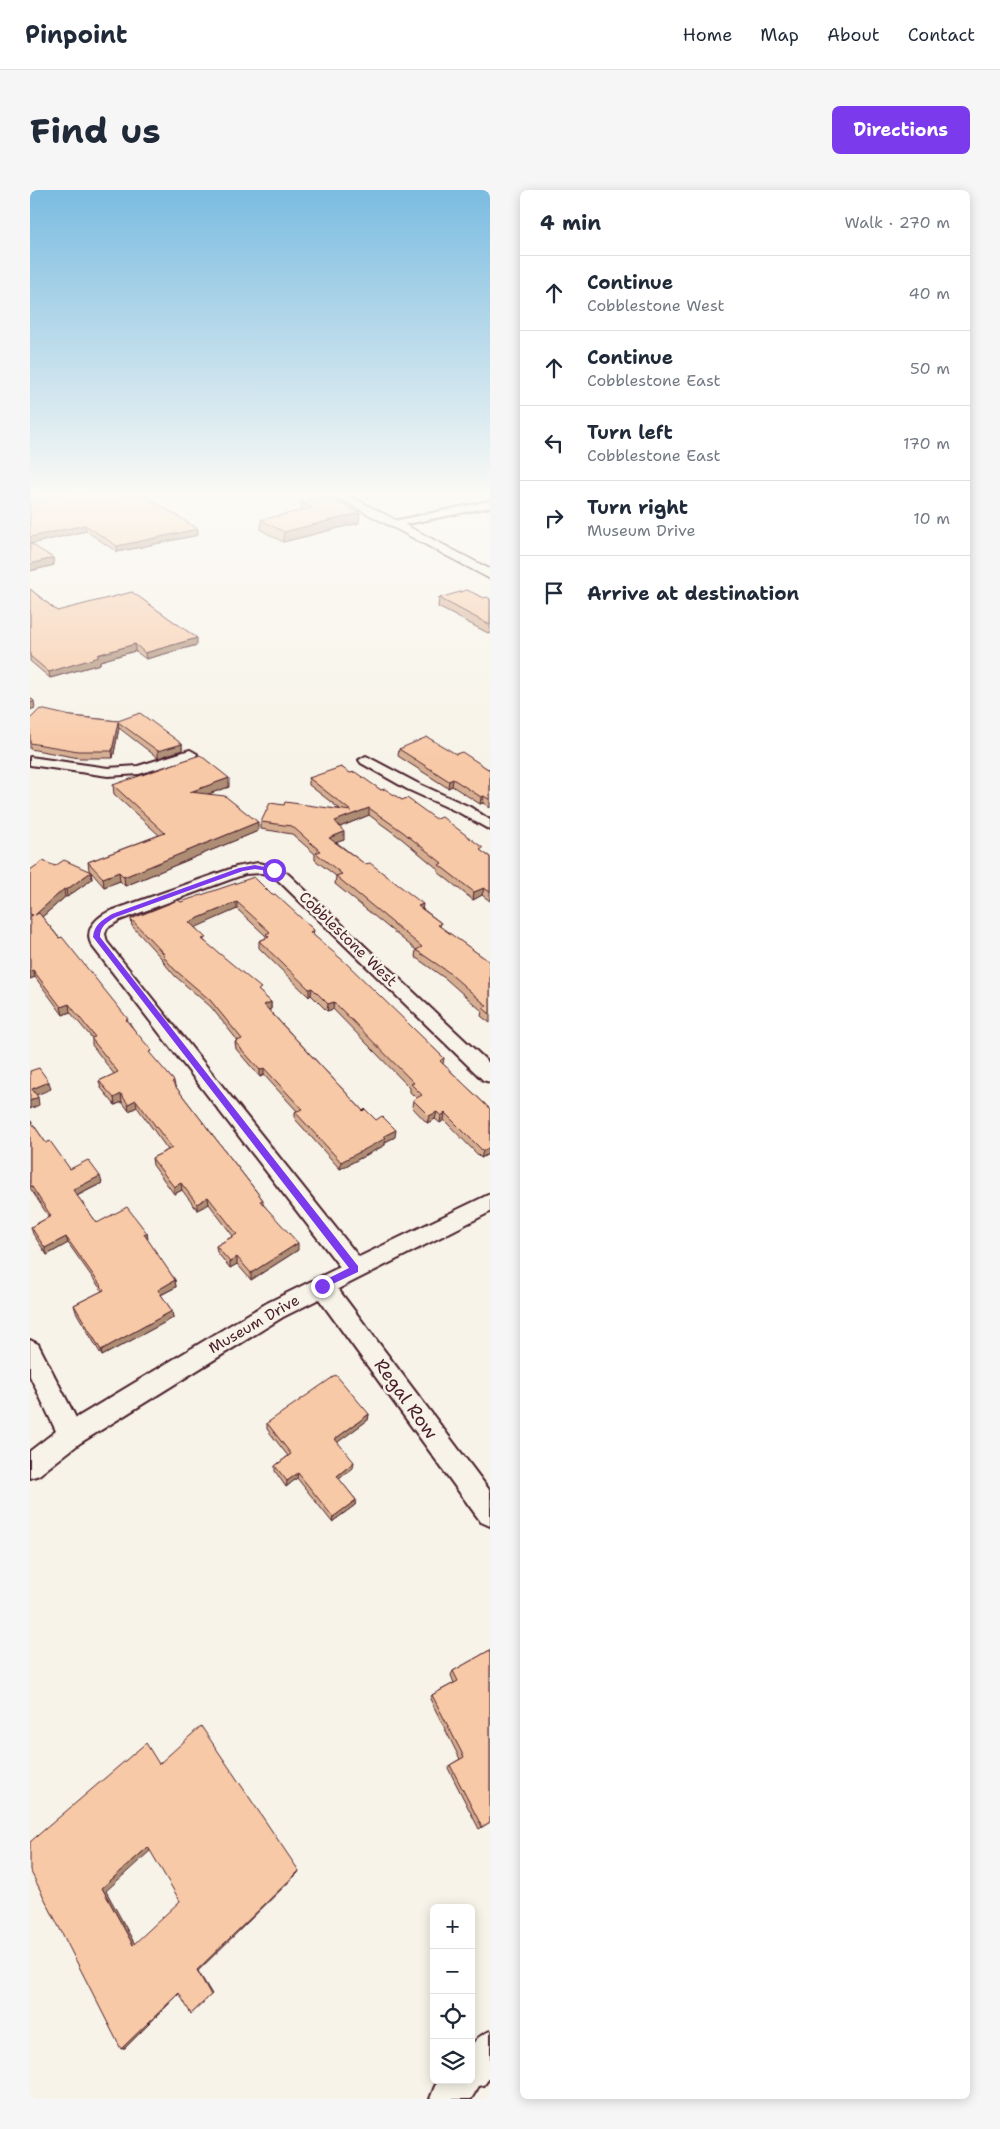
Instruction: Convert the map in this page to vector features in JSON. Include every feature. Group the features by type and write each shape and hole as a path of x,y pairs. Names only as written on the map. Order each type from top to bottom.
{"street":[{"path":"30,762 108,772 139,770 190,754"},
{"path":"366,760 412,786 465,810 490,826"},
{"name":"Cobblestone West","path":"355,1269 96,937 97,930 106,919 241,870 255,867 274,870 490,1075"},
{"name":"Museum Drive","path":"30,1466 71,1435 275,1310 490,1202"},
{"name":"Regal Row","path":"322,1286 490,1513"},
{"path":"30,1351 71,1435"},
{"path":"475,2067 490,2050"},
{"path":"448,2099 461,2084"}],"building":[{"path":"30,589 57,611 132,592 197,638 145,653 135,644 49,672 30,656"},
{"path":"467,590 490,599 490,625 439,598"},
{"path":"40,709 71,716 118,721 140,713 182,744 158,751 118,722 112,751 78,751 30,743 30,719"},
{"path":"427,737 456,754 462,752 490,769 490,800 484,796 481,797 453,779 449,781 399,749"},
{"path":"200,755 229,778 190,792 225,796 258,822 124,877 119,872 103,878 88,862 165,833 113,785"},
{"path":"341,767 350,773 355,772 381,790 385,789 402,800 407,798 436,819 442,817 483,848 480,850 490,857 490,892 484,888 474,892 439,865 442,863 369,808 335,821 344,832 329,838 365,864 370,863 423,904 418,906 441,923 438,925 490,962 490,1014 483,1008 487,1006 447,971 416,950 422,947 336,876 342,874 316,853 320,851 292,826 261,822 270,803 284,805 285,802 351,811 309,778"},
{"path":"64,860 91,872 66,890 64,889 35,915 39,913 59,938 62,937 128,1019 126,1020 152,1051 149,1052 174,1081 172,1082 263,1200 260,1201 298,1243 251,1273 237,1257 230,1262 216,1246 237,1234 208,1197 197,1204 181,1183 174,1187 152,1158 172,1148 136,1100 128,1104 121,1094 114,1098 99,1081 118,1072 91,1038 95,1037 69,1004 61,1007 33,970 30,971 30,917 33,915 30,914 30,870 43,861 55,866"},
{"path":"254,877 272,895 275,894 314,930 310,932 347,964 444,1058 440,1061 490,1109 490,1147 483,1151 445,1113 441,1116 437,1112 429,1116 413,1100 422,1095 411,1084 414,1083 334,1002 328,1004 312,988 309,989 259,941 269,937 266,934 270,932 237,902 189,922 206,938 202,939 261,988 258,990 271,1002 264,1005 363,1111 365,1109 376,1120 382,1116 396,1130 384,1136 386,1138 341,1162 295,1112 302,1109 264,1068 260,1070 235,1042 242,1039 210,1000 174,969 163,956 165,955 131,919 178,900 181,902"},
{"path":"39,1068 49,1082 32,1089 38,1097 30,1101 30,1071"},
{"path":"30,1120 46,1143 50,1141 70,1169 88,1160 100,1176 73,1190 97,1223 127,1207 147,1233 144,1234 175,1280 158,1290 172,1311 101,1350 74,1305 104,1290 66,1237 45,1248 31,1227 51,1216 30,1184"},
{"path":"336,1375 369,1414 335,1439 354,1462 337,1476 356,1500 333,1517 298,1473 287,1481 275,1466 291,1454 267,1423"},
{"path":"490,1650 490,1822 482,1827 450,1765 464,1757 432,1695 458,1681 453,1671"},
{"path":"201,1726 299,1871 197,1970 211,1995 191,2014 179,1993 121,2049 30,1870 30,1842 146,1743 159,1764","holes":["148,1847 180,1901 133,1945 102,1888"]}],"route":[{"path":"274,870 255,867 241,870 106,919 97,930 96,937 355,1269 322,1286"}]}
